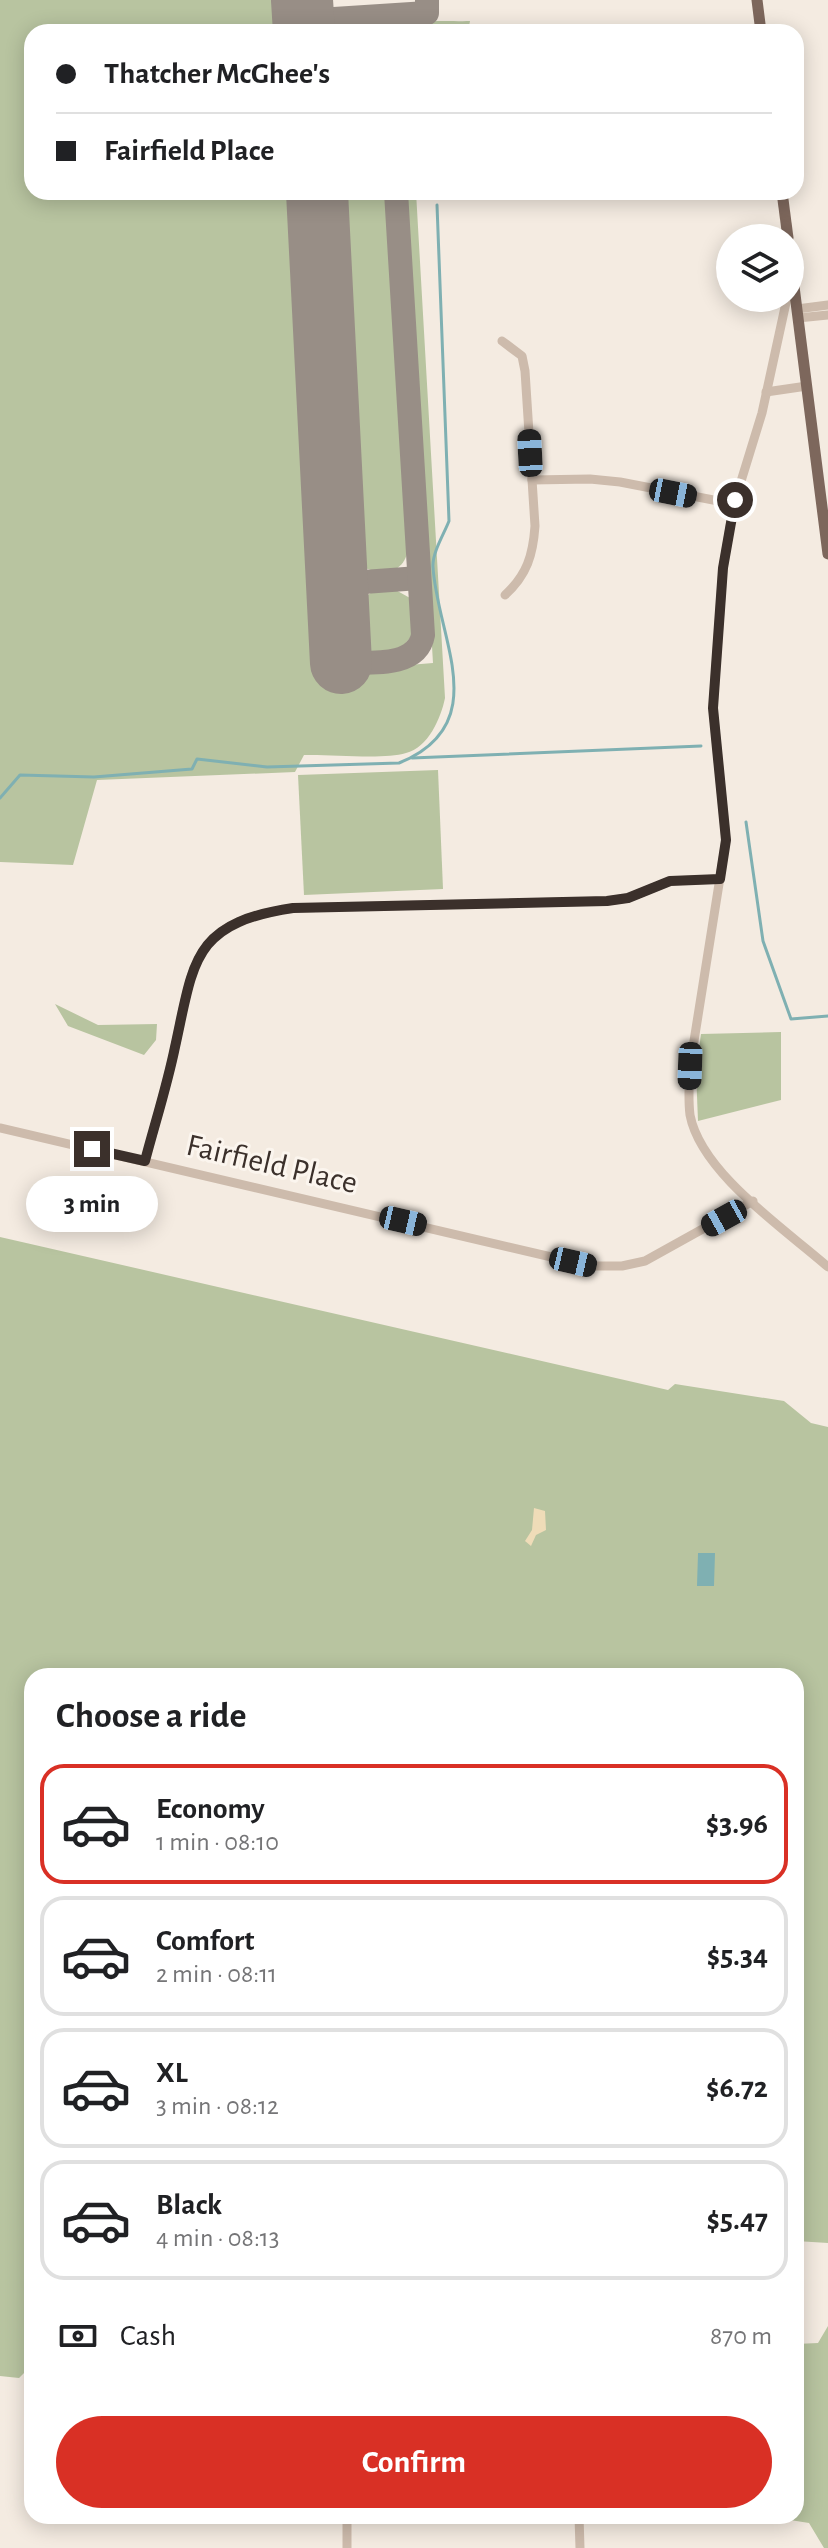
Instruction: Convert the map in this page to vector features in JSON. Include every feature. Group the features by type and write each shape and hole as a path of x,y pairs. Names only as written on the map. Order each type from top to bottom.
{"main road":[{"path":"757,0 760,24"},
{"path":"783,200 786,224"},
{"path":"797,314 824,500 828,554"}],"street":[{"path":"797,314 828,305"},
{"path":"784,312 766,392 734,504 723,568 713,708 726,840 690,1066 691,1116 712,1162 828,1267"},
{"path":"797,314 828,315"},
{"path":"502,341 522,356 532,480 533,552 527,570 505,595"},
{"path":"766,392 807,386"},
{"path":"532,480 620,482 734,504"},
{"path":"145,1161 192,970 216,934 244,918 293,908 607,901 628,898 670,881 720,879"},
{"name":"Fairfield Place","path":"0,1128 590,1266 622,1266 645,1261 753,1201"},
{"path":"347,2524 347,2548"},
{"path":"579,2524 580,2548"}],"green space":[{"path":"0,0 284,0 286,24 24,24 24,200 295,200 324,672 433,663 405,200 416,200 445,698 440,714 421,745 396,755 304,755 295,772 97,780 73,865 0,862"},
{"path":"470,21 469,24 414,24 423,22"},
{"path":"330,200 388,200 409,540 403,562 383,574 359,566 351,549"},
{"path":"392,588 410,598 414,633 400,650 369,652 357,638 358,602 375,590"},
{"path":"438,770 443,889 304,895 298,775"},
{"path":"55,1004 98,1025 157,1024 156,1040 144,1055 68,1026"},
{"path":"781,1032 781,1100 698,1121 696,1071 701,1034"},
{"path":"0,1237 668,1390 675,1384 784,1401 811,1423 828,1427 828,2243 804,2242 804,1668 24,1668 24,2373 19,2378 0,2376"},
{"path":"828,2326 828,2548 824,2548 809,2523 804,2522 804,2344 818,2343"}],"sand":[{"path":"534,1508 545,1511 546,1530 536,1535 531,1546 525,1541 532,1530"}],"water":[{"path":"698,1553 715,1553 714,1586 697,1586"}],"waterway":[{"path":"0,798 20,775 94,777 192,769 197,759 267,767 399,763 428,746 445,726 453,703 454,677 433,567 436,550 449,521 437,205"},
{"path":"412,758 701,746"},
{"path":"746,822 763,941 791,1019 828,1016"}],"taxiway":[{"path":"303,21 427,13 427,0"},
{"path":"341,663 401,659 419,646 423,635 396,200"},
{"path":"336,584 419,578"}],"runway":[{"path":"302,0 304,24"},
{"path":"317,200 341,663"}],"route":[{"path":"92,1149 145,1161 192,970 216,934 244,918 293,908 607,901 628,898 670,881 720,879 726,840 713,708 723,568 735,500"}]}
